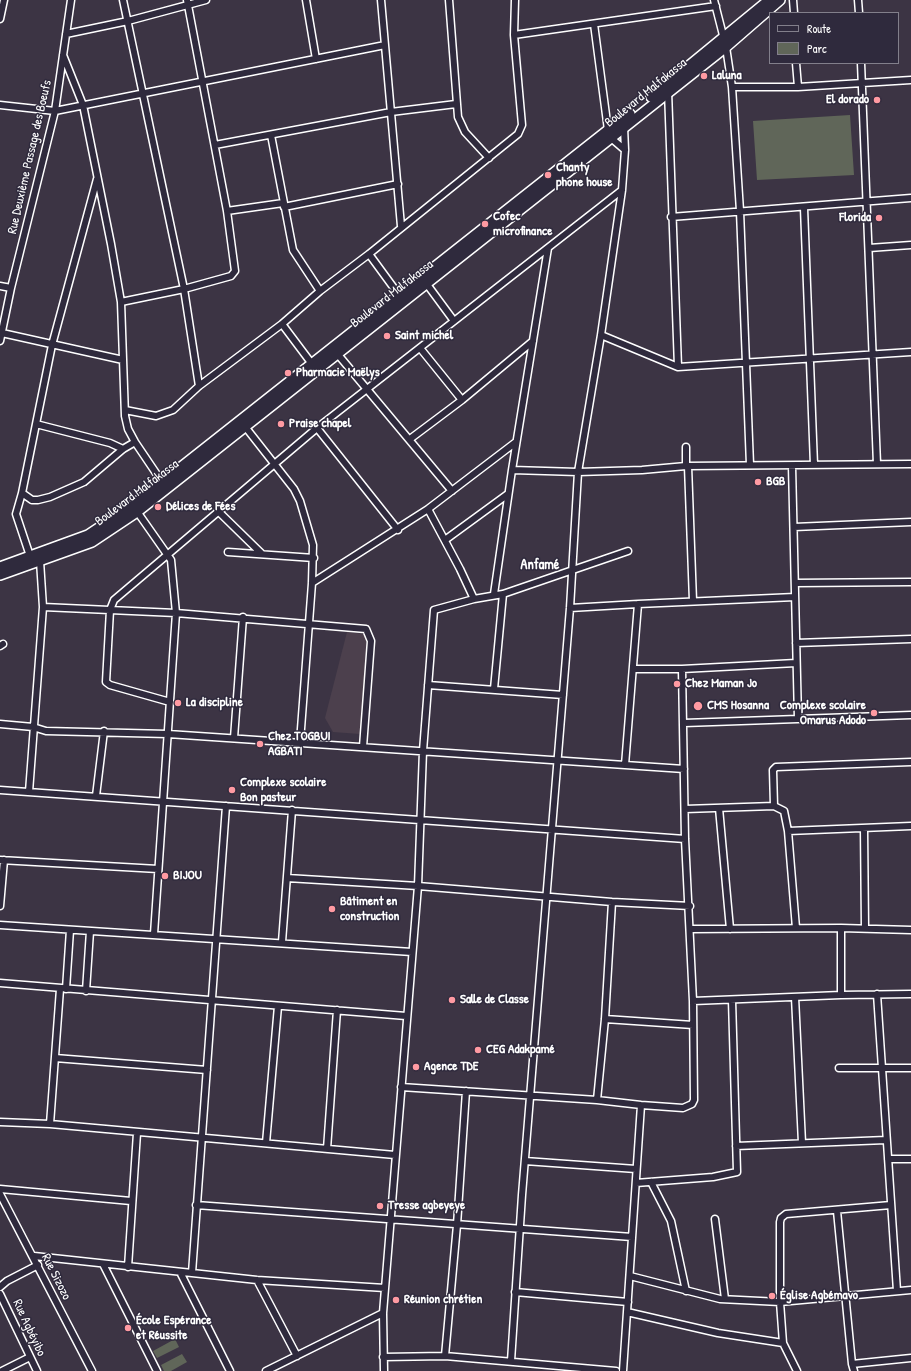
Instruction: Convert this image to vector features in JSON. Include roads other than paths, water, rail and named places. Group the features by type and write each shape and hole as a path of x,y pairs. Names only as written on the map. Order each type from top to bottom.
{"main road":[{"name":"Boulevard Malfakassa","path":"0,575 96,540 335,351 426,283 668,87 723,36 769,0"},
{"name":"Boulevard Malfakassa","path":"668,87 726,47 780,0"},
{"name":"Boulevard Malfakassa","path":"0,567 93,532 135,508 162,482 243,424 312,364 335,351 399,295 610,134"}],"street":[{"path":"0,19 4,0"},
{"name":"Rue Deuxième Passage des Boeufs","path":"0,341 11,288 55,111 71,0"},
{"path":"123,0 184,289 199,386"},
{"path":"66,34 128,21 187,2 206,0"},
{"path":"306,0 316,59"},
{"path":"381,0 402,226"},
{"path":"449,0 456,104 461,124 465,132 489,158"},
{"path":"125,410 156,416 173,410 199,386 282,324 320,291 369,254 518,134 522,125 514,35 515,0"},
{"path":"793,0 794,12"},
{"path":"858,0 859,12"},
{"path":"121,302 184,289 234,274 235,271 227,211 187,2"},
{"path":"514,35 594,24 715,3 726,47 732,87 740,211 750,465"},
{"path":"594,24 610,134 625,150"},
{"path":"0,105 55,111 385,45"},
{"path":"63,55 83,105 111,244 121,302 125,410 128,429 162,482"},
{"path":"796,64 798,87"},
{"path":"861,64 868,201 872,354 877,464"},
{"path":"732,87 798,87 911,80"},
{"path":"668,87 671,217 678,367"},
{"path":"215,145 391,112 456,104"},
{"path":"510,1361 519,1228 548,896 562,695 570,608 578,472 601,334 622,190 625,150 625,122"},
{"path":"271,135 283,205 293,250 320,291"},
{"path":"30,556 16,514 22,493 52,345 97,179"},
{"path":"227,211 283,205 398,184"},
{"path":"170,702 110,685 106,682 110,610 114,600 317,428 622,190"},
{"path":"671,217 740,211 804,208 911,198"},
{"path":"804,208 814,466"},
{"path":"869,248 911,245"},
{"path":"494,594 516,442 548,248"},
{"path":"369,254 399,295"},
{"path":"426,283 454,321"},
{"path":"0,286 11,288"},
{"path":"282,324 312,364"},
{"path":"2,333 123,360"},
{"path":"601,334 678,367 911,352"},
{"path":"410,439 462,400 533,341"},
{"path":"420,348 462,400"},
{"path":"335,351 452,491"},
{"path":"36,424 110,443 123,449"},
{"path":"243,424 273,464 294,488 300,501 312,540 314,558 300,742"},
{"path":"317,428 398,530"},
{"path":"22,493 32,500 50,497 84,482 123,449 135,442"},
{"path":"312,583 398,530 516,442"},
{"path":"686,447 693,601"},
{"path":"512,470 578,472 642,470 687,466 911,464"},
{"path":"792,466 798,719"},
{"path":"445,540 508,494"},
{"path":"135,508 167,554 173,567 176,613 154,934"},
{"path":"428,509 474,599"},
{"path":"218,511 262,554"},
{"path":"794,527 911,522"},
{"path":"383,1371 383,1313 406,1016 418,886 423,751 434,610 494,594 503,594 628,551"},
{"path":"228,552 314,558"},
{"path":"29,792 43,607 40,561"},
{"path":"795,583 911,582"},
{"path":"494,689 503,594"},
{"path":"570,608 795,597"},
{"path":"625,765 638,604"},
{"path":"43,607 176,613 309,622 366,628 371,641 362,747"},
{"path":"234,738 243,618"},
{"path":"796,643 911,639"},
{"path":"633,668 682,669 796,663"},
{"path":"401,1087 597,1100 683,1108 692,1104 694,1100 693,1001 690,906 685,839 682,669"},
{"path":"428,685 562,695"},
{"path":"684,723 911,715"},
{"path":"0,724 33,727 46,731 88,733 104,731 168,734 684,769"},
{"path":"96,796 104,731"},
{"path":"774,806 773,770 776,767 911,762"},
{"path":"0,790 553,828 685,839"},
{"path":"192,1273 226,806"},
{"path":"685,809 774,806 784,811 788,831 796,928"},
{"path":"719,808 730,929"},
{"path":"282,942 292,810"},
{"path":"788,831 911,826"},
{"path":"864,828 865,928"},
{"path":"0,906 2,860 158,869"},
{"path":"287,878 418,886 612,902 690,906"},
{"path":"597,1100 605,1019 612,902"},
{"path":"0,925 282,942 412,952"},
{"path":"841,928 841,995"},
{"path":"690,929 865,928 911,930"},
{"path":"50,1124 55,1058 70,930"},
{"path":"86,991 90,931"},
{"path":"0,983 406,1016"},
{"path":"877,994 897,1292"},
{"path":"693,1001 841,995 911,994"},
{"path":"795,997 802,1143"},
{"path":"636,1183 736,1173 732,1000"},
{"path":"266,1143 278,1006"},
{"path":"327,1149 337,1010"},
{"path":"605,1019 693,1025"},
{"path":"55,1058 207,1070"},
{"path":"838,1068 911,1068"},
{"path":"445,1356 457,1225 466,1091"},
{"path":"623,1371 641,1105"},
{"path":"0,1122 50,1124 395,1155"},
{"path":"128,1267 131,1201 137,1133"},
{"path":"736,1146 886,1140"},
{"path":"888,1159 911,1159"},
{"path":"525,1161 636,1169"},
{"path":"651,1182 671,1221 686,1291"},
{"path":"0,1189 131,1201"},
{"name":"Rue Sizozo","path":"0,1194 34,1256 92,1371"},
{"path":"196,1205 457,1225 519,1228 632,1238"},
{"path":"797,1371 783,1343 780,1302 781,1218 786,1214 837,1211 891,1205"},
{"path":"837,1211 844,1296 854,1371"},
{"path":"715,1219 725,1299"},
{"path":"34,1256 256,1280 385,1288"},
{"path":"103,1264 157,1371"},
{"path":"0,1287 7,1281 38,1265"},
{"path":"180,1272 230,1371"},
{"path":"630,1276 686,1291 725,1299 780,1302 911,1290"},
{"path":"256,1280 297,1356"},
{"path":"515,1292 628,1302"},
{"name":"Rue Agbéyibo","path":"1,1298 37,1371"},
{"path":"627,1312 718,1333 783,1343"},
{"path":"266,1371 383,1313"},
{"path":"383,1357 445,1356 510,1361 561,1368 616,1371"},
{"path":"2,1371 30,1357"},
{"path":"852,1364 911,1358"}],"place":[{"name":"Laluna","path":"704,76"},
{"name":"El dorado","path":"877,100"},
{"name":"Chanty phone house","path":"548,175"},
{"name":"Florida","path":"879,218"},
{"name":"Cofec microfinance","path":"485,224"},
{"name":"Saint michel","path":"387,336"},
{"name":"Pharmacie Maëlys","path":"288,373"},
{"name":"Praise chapel","path":"281,424"},
{"name":"BGB","path":"758,482"},
{"name":"Délices de Fées","path":"158,507"},
{"name":"Chez Maman Jo","path":"677,684"},
{"name":"La discipline","path":"178,703"},
{"name":"CMS Hosanna","path":"698,706"},
{"name":"Complexe scolaire Omarus Adodo","path":"874,713"},
{"name":"Chez TOGBUI AGBATI","path":"260,744"},
{"name":"Complexe scolaire Bon pasteur","path":"232,790"},
{"name":"BIJOU","path":"165,876"},
{"name":"Bâtiment en construction","path":"332,909"},
{"name":"Salle de Classe","path":"452,1000"},
{"name":"CEG Adakpamé","path":"478,1050"},
{"name":"Agence TDE","path":"416,1067"},
{"name":"Tresse agbeyeye","path":"380,1206"},
{"name":"Église Agbémavo","path":"772,1296"},
{"name":"Réunion chrétien","path":"396,1300"},
{"name":"École Espérance et Réussite","path":"128,1328"}],"district":[{"name":"Anfamé","path":"540,565"}]}
